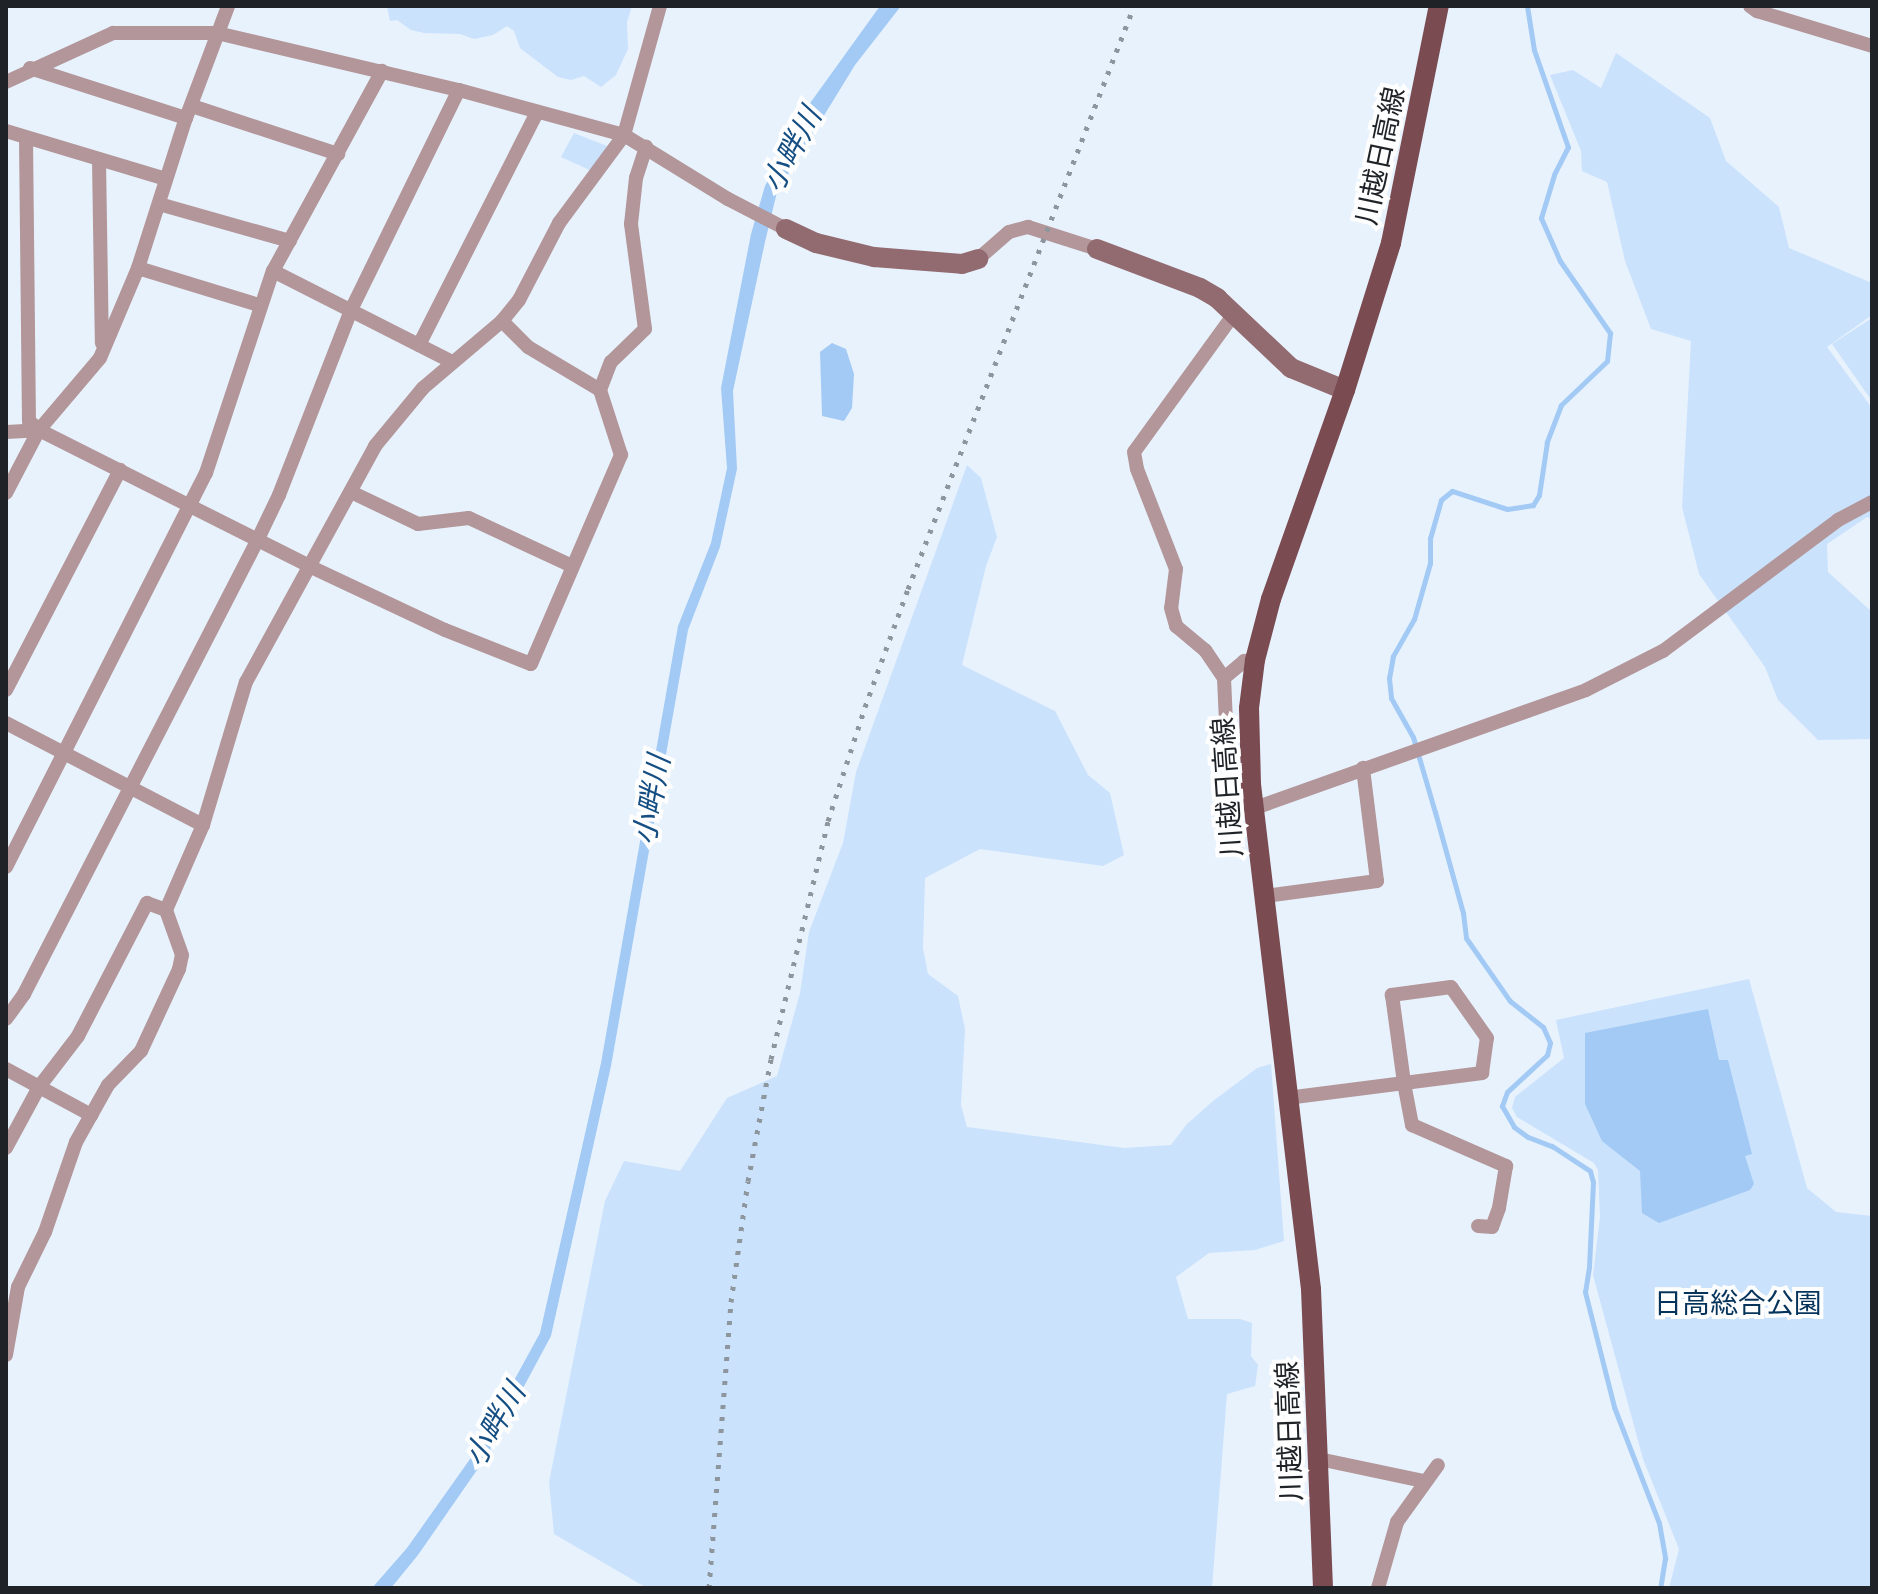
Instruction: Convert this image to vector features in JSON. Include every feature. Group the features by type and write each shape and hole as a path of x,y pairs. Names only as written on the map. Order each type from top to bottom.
{"main road":[{"name":"川越日高線","path":"1323,1588 1311,1289 1251,784 1249,708 1255,660 1271,599 1345,390 1391,243 1439,6"}],"street":[{"path":"6,493 39,430 100,358 138,268 189,112 228,6"},
{"path":"6,1355 9,1318 18,1287 45,1232 76,1142 108,1085 141,1051 179,969 182,955 166,910 203,825 246,682 375,446 399,413 452,362 502,321 519,300 559,223 624,135 660,6"},
{"path":"1750,6 1757,11 1872,46"},
{"path":"6,82 83,44 124,31 217,33 459,90 624,135 731,201 784,229 828,247 874,257 962,264 978,259 1009,232 1028,227 1185,279 1217,298 1291,368 1345,390"},
{"path":"30,68 338,154"},
{"path":"6,867 206,473 259,305 273,271 382,71"},
{"path":"6,1019 24,994 257,541 279,495 351,310 459,90"},
{"path":"419,345 537,112"},
{"path":"6,131 166,179"},
{"path":"26,138 29,421 39,430 257,541 445,630 531,664 621,455 600,390 611,362 645,329 631,224 636,178 646,147"},
{"path":"99,160 102,349"},
{"path":"159,204 290,241"},
{"path":"138,268 259,305"},
{"path":"273,271 452,362"},
{"path":"1234,314 1134,452 1137,469 1176,569 1171,608 1176,626 1205,650 1224,678 1228,765 1239,781 1251,784"},
{"path":"502,321 528,347 600,390"},
{"path":"6,432 39,430"},
{"path":"6,690 120,470"},
{"path":"351,492 418,524 469,518 572,566"},
{"path":"1255,808 1586,690 1663,651 1838,520 1872,502"},
{"path":"1224,678 1244,661 1255,660"},
{"path":"6,723 203,825"},
{"path":"1265,896 1377,881 1363,768"},
{"path":"6,1148 39,1087 78,1036 147,903 166,910"},
{"path":"1287,1098 1404,1083 1482,1073 1487,1038 1451,987 1392,995 1404,1083 1412,1125 1506,1166 1492,1227 1478,1226"},
{"path":"6,1069 91,1115"},
{"path":"1319,1459 1423,1481"},
{"path":"1378,1588 1397,1522 1423,1481 1438,1465"}],"green space":[{"path":"387,6 632,6 627,22 628,49 616,75 601,87 584,76 571,80 558,77 520,48 514,31 507,26 493,35 474,39 460,34 424,33 411,30 397,20 390,21"},
{"path":"1616,53 1710,118 1726,161 1779,207 1789,248 1872,283 1872,315 1827,347 1872,408 1872,519 1867,517 1827,544 1828,572 1872,612 1872,739 1818,740 1778,700 1765,667 1699,574 1682,507 1691,341 1651,329 1625,261 1607,182 1582,171 1581,151 1550,75 1573,70 1601,88"},
{"path":"574,133 607,146 592,171 561,157"},
{"path":"1872,318 1872,401 1832,344"},
{"path":"967,465 981,478 997,537 986,566 962,665 1055,711 1088,775 1110,793 1124,855 1103,866 980,849 925,878 923,948 928,974 958,996 965,1029 961,1105 967,1127 1124,1148 1171,1145 1186,1125 1213,1101 1257,1068 1271,1064 1284,1241 1255,1250 1209,1253 1176,1277 1188,1319 1240,1319 1252,1323 1251,1356 1258,1365 1255,1386 1227,1394 1212,1588 647,1588 554,1534 549,1482 605,1201 624,1161 680,1171 727,1098 777,1076 800,993 809,932 843,843 856,772"},
{"name":"日高総合公園","path":"1749,979 1807,1188 1836,1212 1872,1216 1872,1588 1669,1588 1679,1549 1643,1459 1593,1275 1600,1217 1598,1170 1594,1163 1517,1117 1512,1108 1515,1097 1564,1058 1556,1020"}],"water":[{"name":"小畔川","path":"880,6 901,6 855,65 777,192 733,391 737,469 720,547 688,630 611,1066 551,1336 486,1457 418,1555 391,1588 372,1588 407,1548 475,1452 540,1333 601,1063 678,626 711,543 727,468 721,388 751,234 765,186 808,106"},
{"path":"832,343 846,349 854,374 852,408 844,421 822,416 820,352"},
{"path":"1708,1009 1719,1060 1728,1060 1752,1154 1745,1156 1754,1184 1750,1190 1659,1223 1642,1213 1640,1171 1602,1141 1585,1104 1585,1033"}],"waterway":[{"path":"1527,6 1534,50 1568,147 1554,175 1541,218 1560,261 1610,333 1607,361 1561,405 1547,442 1539,495 1533,505 1507,509 1452,491 1441,500 1430,538 1430,563 1414,619 1393,656 1389,678 1391,698 1413,737 1463,913 1466,938 1510,1001 1543,1027 1550,1043 1547,1055 1507,1092 1502,1106 1514,1127 1528,1137 1552,1146 1590,1171 1593,1182 1585,1292 1614,1407 1659,1523 1665,1558 1660,1588"}],"railway":[{"path":"709,1588 731,1302 748,1181 771,1059 828,821 908,589 1134,6"}]}
